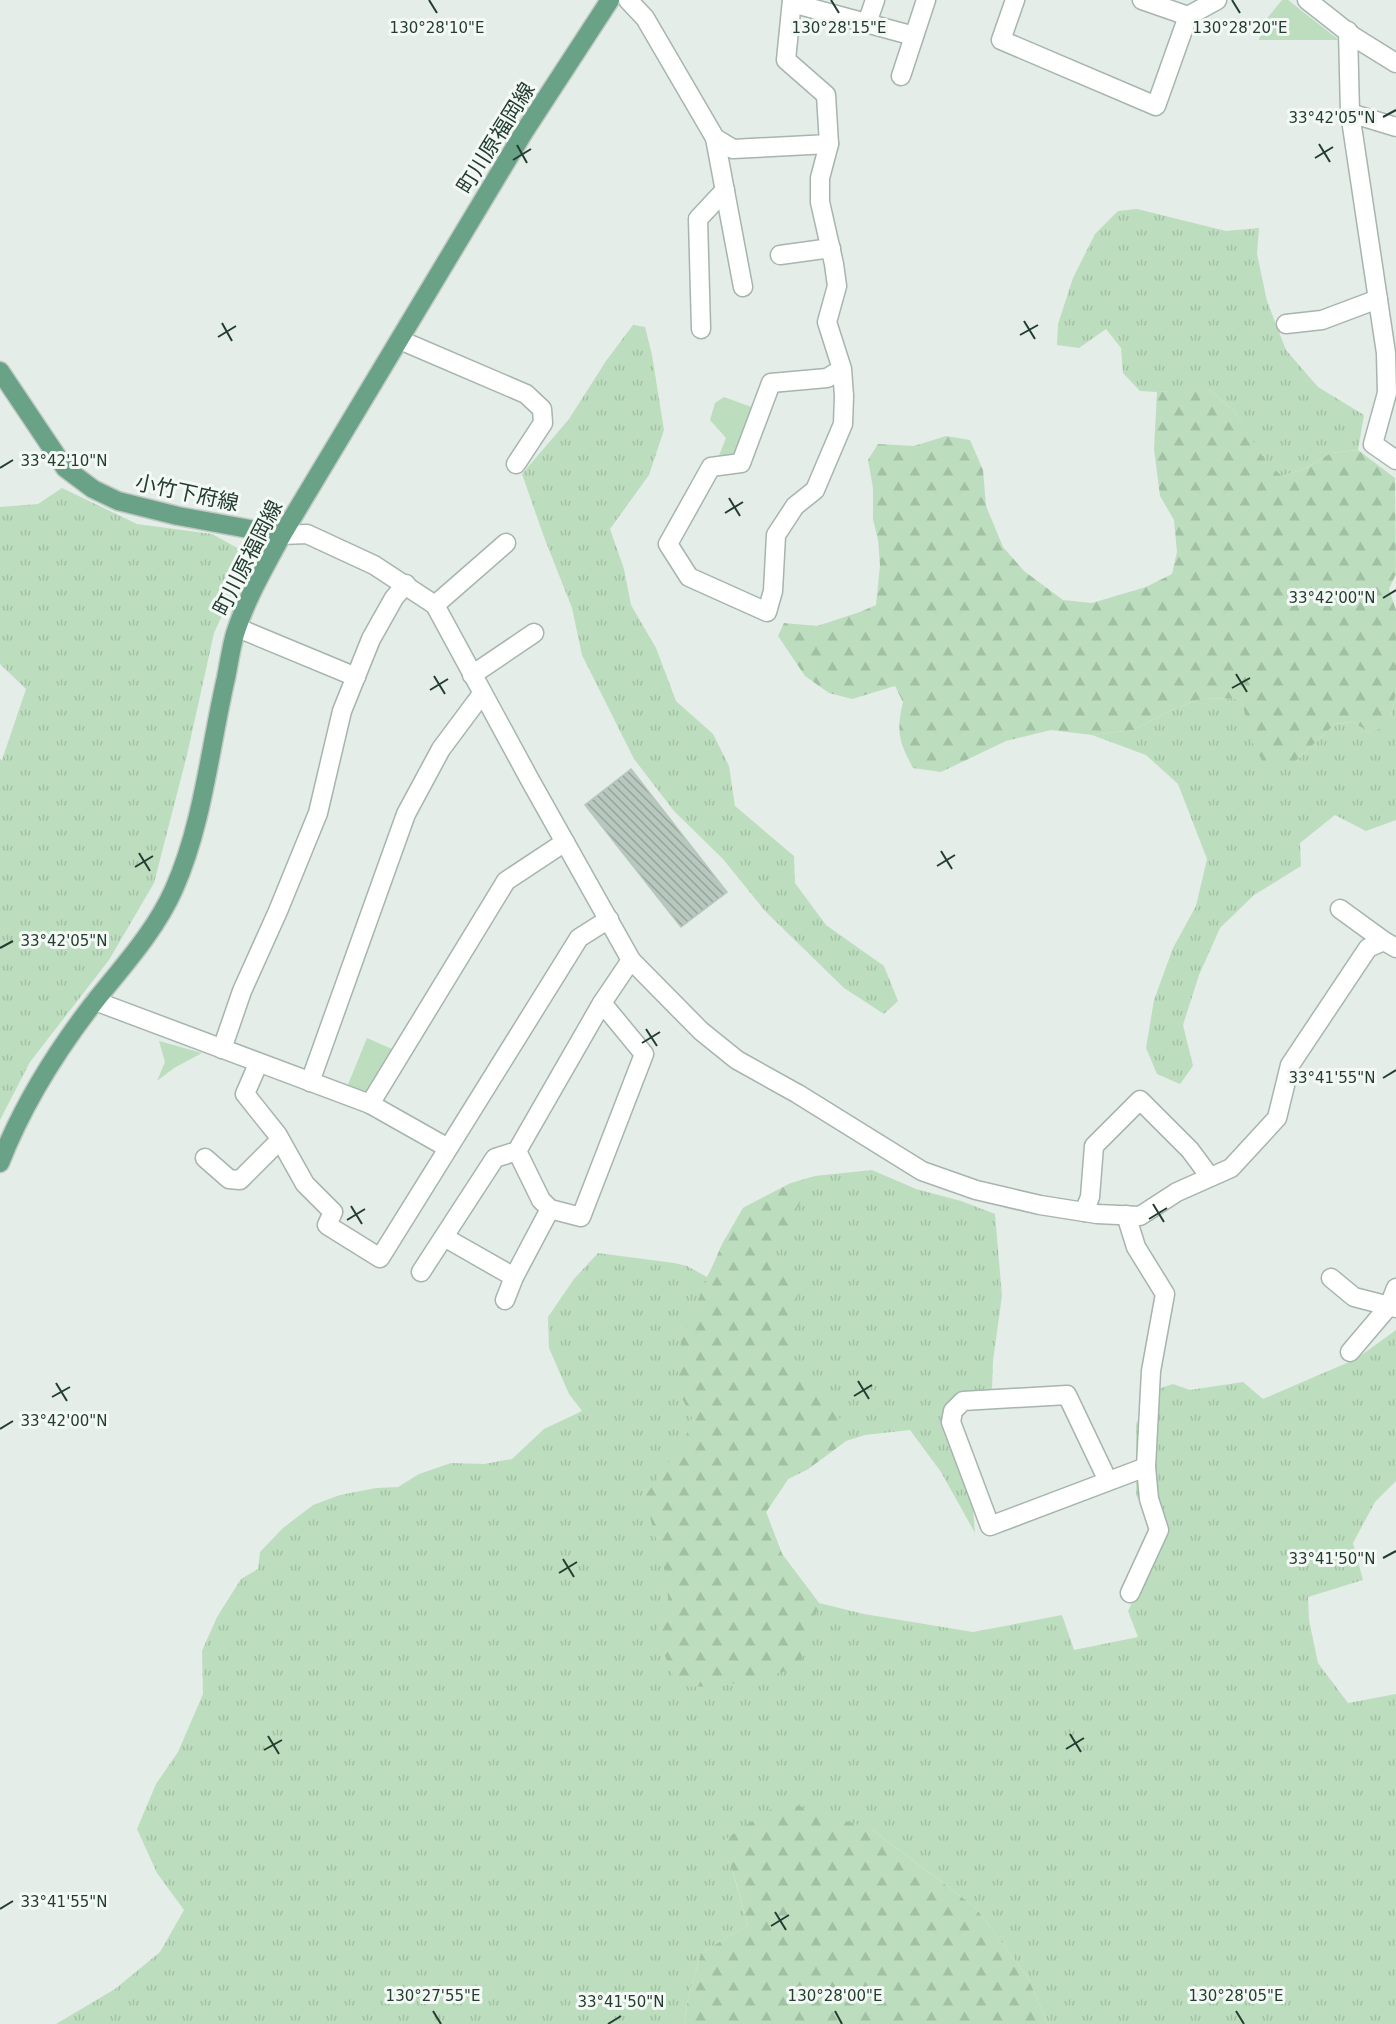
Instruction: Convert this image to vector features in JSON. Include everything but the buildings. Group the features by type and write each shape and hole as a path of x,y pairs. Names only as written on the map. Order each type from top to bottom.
{"main road":[{"name":"町川原福岡線","path":"0,1163 14,1128 30,1098 95,1001 141,946 174,891 188,852 206,779 220,702 238,628 259,578 282,535 524,132 610,0"},
{"name":"小竹下府線","path":"0,371 65,468 93,489 118,501 158,511 282,535"}],"street":[{"path":"628,0 645,18 715,138 744,287"},
{"path":"867,23 875,0"},
{"path":"901,76 926,0"},
{"path":"1015,0 1001,40 1156,106 1188,16 1217,0"},
{"path":"1142,0 1188,16"},
{"path":"842,369 827,378 771,383 741,463 711,467 668,544 689,577 767,612 773,591 776,535 795,506 815,490 843,424 842,369 827,322 837,286 820,202 820,178 829,144 826,95 786,60 792,1 914,36"},
{"path":"1319,3 1348,31 1396,63"},
{"path":"1348,31 1350,113 1386,353 1387,393 1373,444 1395,459"},
{"path":"1350,113 1396,127"},
{"path":"715,138 733,149 829,144"},
{"path":"701,329 698,219 725,190"},
{"path":"780,255 831,248"},
{"path":"1286,324 1322,320 1378,298"},
{"path":"400,339 526,394 542,409 543,423 516,464"},
{"path":"282,535 307,534 374,565 435,605 482,694 631,960 700,1031 736,1060 798,1094 922,1172 976,1190 1040,1205 1084,1212 1140,1216 1176,1192 1231,1168 1277,1118 1290,1065 1368,948 1390,945"},
{"path":"435,605 506,543"},
{"path":"222,1049 242,991 318,813 342,711 371,639 394,598 406,584"},
{"path":"238,628 356,677"},
{"path":"472,675 534,633"},
{"path":"310,1082 406,814 441,749 482,694"},
{"path":"370,1104 506,881 565,842"},
{"path":"1340,909 1390,945"},
{"path":"258,1064 245,1094 280,1140 305,1184 333,1212 327,1225 380,1258 579,938 609,919"},
{"path":"421,1272 495,1158 517,1151 602,1003 631,960"},
{"path":"95,1001 258,1064 370,1104 448,1148"},
{"path":"517,1151 541,1200 550,1209 581,1217 644,1054 602,1003"},
{"path":"1084,1212 1090,1197 1094,1146 1140,1100 1190,1150 1210,1177"},
{"path":"205,1158 229,1179 240,1180 280,1140"},
{"path":"505,1300 514,1277 550,1209"},
{"path":"1126,1215 1136,1247 1165,1294 1151,1371 1146,1467 1149,1499 1159,1530 1130,1593"},
{"path":"444,1237 514,1277"},
{"path":"1331,1278 1354,1297 1393,1307"},
{"path":"1350,1352 1393,1307 1396,1288"},
{"path":"1108,1481 1067,1395 963,1401 953,1411 951,1422 990,1526 1146,1467"}],"green space":[{"path":"1282,0 1288,0 1339,40 1259,40 1264,22"},
{"path":"1137,209 1226,231 1259,228 1257,254 1267,301 1286,350 1318,387 1364,415 1358,450 1331,453 1304,469 1282,476 1266,463 1235,412 1210,390 1140,391 1123,373 1121,348 1106,329 1079,348 1057,345 1058,324 1073,278 1095,234 1118,211"},
{"path":"633,325 645,327 652,355 664,430 649,475 610,529 624,569 631,605 656,648 676,701 713,734 729,766 735,806 794,856 795,883 826,925 884,966 898,1001 884,1014 844,988 765,911 723,859 674,811 634,759 582,655 572,608 522,474 569,419 606,361"},
{"path":"1210,390 1235,412 1266,462 1282,476 1304,469 1331,453 1358,450 1395,478 1396,574 1389,589 1396,610 1396,692 1391,716 1384,727 1370,733 1353,722 1335,724 1296,761 1265,765 1254,747 1241,699 1202,698 1167,712 1134,730 1092,735 1051,730 1006,741 941,772 913,768 900,736 903,702 895,686 852,699 829,693 805,676 778,636 784,623 817,626 876,605 880,565 868,460 878,444 914,446 946,436 970,440 983,470 986,506 1003,547 1024,571 1063,600 1092,603 1146,587 1172,574 1177,552 1174,520 1160,496 1154,449 1157,392"},
{"path":"724,397 754,408 741,452 718,458 726,438 710,420 715,403"},
{"path":"62,488 137,524 212,534 250,555 214,633 187,755 154,883 109,960 30,1062 0,1120 0,759 2,760 26,689 0,664 0,507 38,504"},
{"path":"1396,692 1396,820 1366,831 1335,815 1300,843 1301,866 1254,895 1220,928 1199,975 1183,1025 1193,1066 1180,1084 1157,1074 1146,1048 1154,1000 1173,948 1196,906 1207,859 1178,784 1146,755 1092,735 1134,730 1167,712 1202,698 1241,699 1248,722 1296,761 1335,724 1353,722 1370,733 1391,716"},
{"path":"367,1038 392,1049 367,1094 347,1087"},
{"path":"159,1041 202,1053 174,1068 157,1081 165,1062"},
{"path":"872,1170 916,1189 961,1201 995,1214 1002,1296 993,1361 992,1390 957,1399 942,1416 971,1483 975,1533 941,1472 910,1430 865,1435 846,1441 808,1469 788,1479 766,1512 782,1554 819,1603 864,1614 973,1632 1062,1615 1074,1650 1138,1637 1128,1611 1148,1570 1152,1523 1136,1495 1136,1424 1155,1390 1173,1384 1190,1390 1243,1382 1263,1399 1356,1359 1396,1330 1396,1481 1375,1502 1353,1543 1363,1580 1308,1597 1309,1620 1318,1663 1348,1703 1396,1694 1396,2024 1048,2024 1028,1978 975,1907 871,1829 733,1873 748,1925 701,1953 688,1998 684,2024 56,2024 115,1989 160,1952 184,1910 157,1873 137,1829 156,1784 178,1752 203,1694 202,1651 217,1617 241,1579 258,1569 260,1552 283,1528 313,1505 340,1495 376,1488 398,1487 419,1474 451,1463 484,1464 512,1459 544,1429 582,1411 569,1394 549,1348 548,1317 574,1279 598,1253 674,1263 687,1266 707,1277 743,1208 791,1183 815,1176"},
{"path":"791,1183 805,1192 770,1257 801,1284 788,1329 795,1376 833,1395 846,1441 808,1469 788,1479 766,1512 782,1554 819,1603 799,1668 719,1687 678,1686 655,1633 665,1616 668,1588 646,1495 685,1439 692,1418 677,1388 681,1340 722,1244 743,1208"},
{"path":"783,1801 871,1829 975,1907 1028,1978 1048,2024 684,2024 688,1998 701,1953 748,1925 724,1840"}]}
